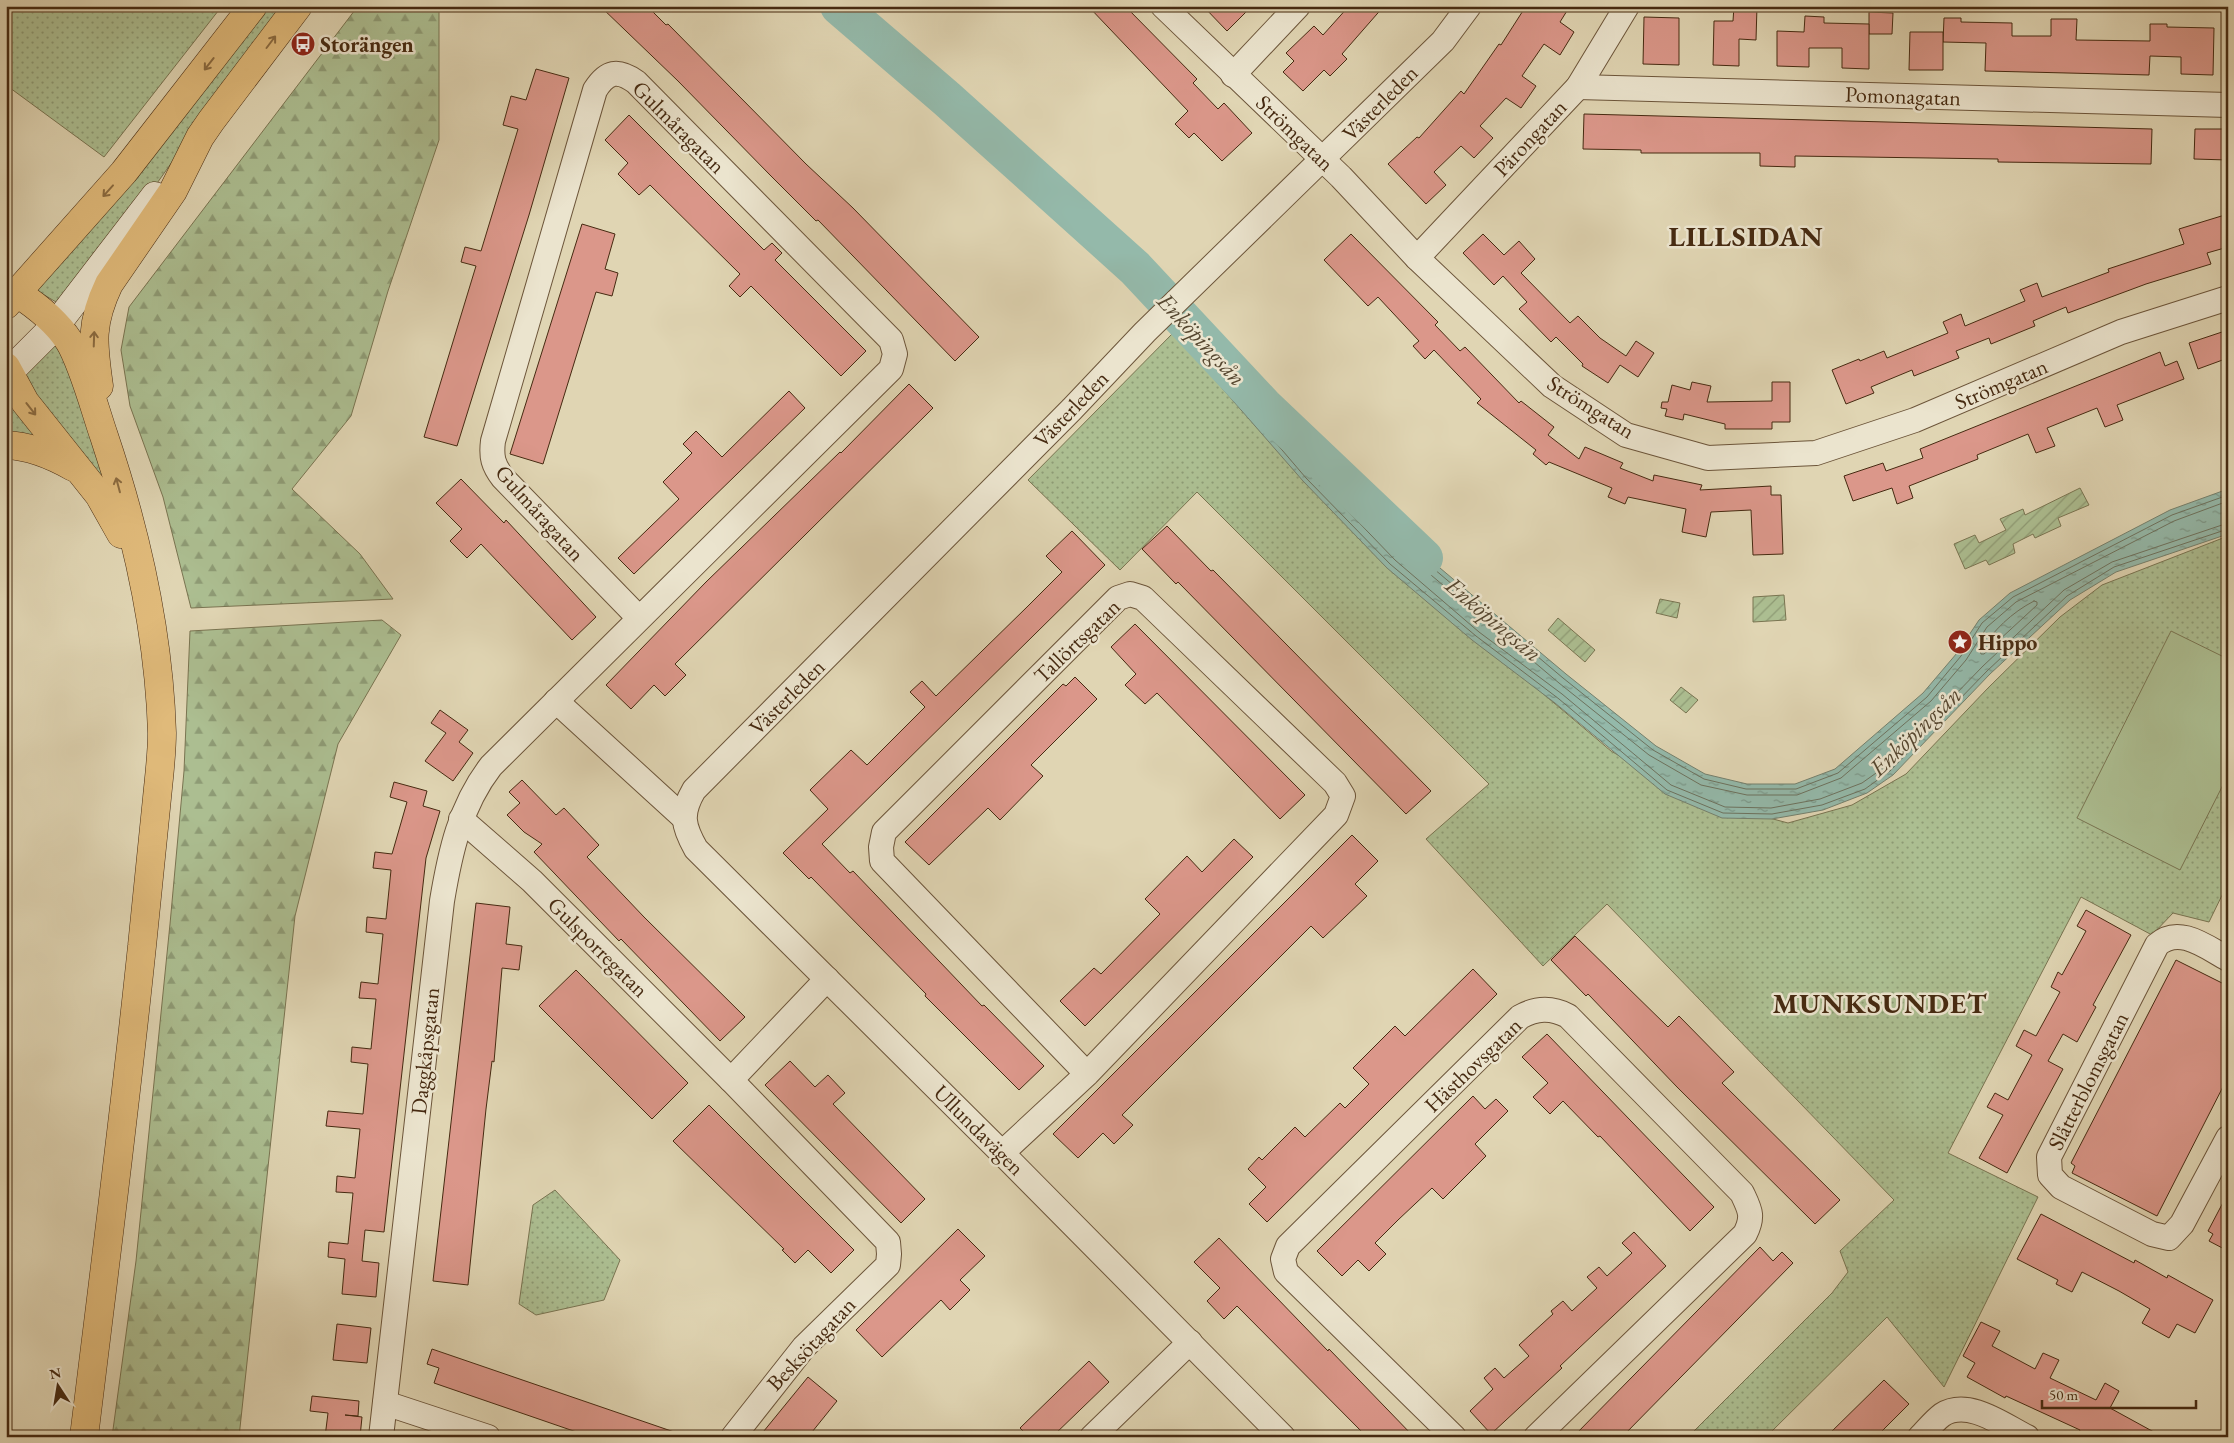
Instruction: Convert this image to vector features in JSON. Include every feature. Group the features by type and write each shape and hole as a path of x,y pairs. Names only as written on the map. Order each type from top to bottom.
{"main road":[{"path":"84,1437 130,1058 162,737 155,640 143,583 110,456 71,344 39,308 10,296 124,172 253,6"},
{"path":"143,583 116,524 100,495 25,402 7,372 56,325 298,6"},
{"path":"110,456 93,348 94,327 98,311 109,284 173,191 200,137"},
{"path":"6,445 31,448 53,456 79,470"}],"street":[{"name":"Strömgatan","path":"1163,6 1323,159 1417,258 1552,386 1626,434 1708,458 1816,453 1915,420 2121,332 2228,298"},
{"path":"1233,75 1298,6"},
{"name":"Västerleden","path":"684,818 686,803 694,790 1072,409 1145,332 1443,41 1469,6"},
{"name":"Pärongatan","path":"1417,258 1578,87 1627,6"},
{"name":"Gulmåragatan","path":"556,701 640,618 891,368 895,354 891,340 636,82 625,74 614,74 603,77 595,90 493,441 491,455 494,466 503,478 640,618"},
{"name":"Pomonagatan","path":"1578,87 2228,105"},
{"name":"Tallörtsgatan","path":"1002,1153 1088,1074 1336,816 1342,806 1343,796 1335,783 1143,598 1130,594 1118,598 884,832 881,847 882,861 1088,1074"},
{"path":"556,701 684,818"},
{"name":"Daggkåpsgatan","path":"381,1437 442,901 453,845 461,819 478,783 491,766 556,701"},
{"name":"Ullundavägen","path":"684,818 686,834 696,849 1002,1153 1283,1437"},
{"name":"Gulsporregatan","path":"461,819 532,882 731,1080 888,1242 889,1254"},
{"name":"Slåtterblomsgatan","path":"2228,959 2177,935 2165,938 2157,945 2050,1157 2050,1176 2069,1192 2152,1234 2169,1238 2182,1224 2228,1138"},
{"path":"731,1080 827,979"},
{"name":"Hästhovsgatan","path":"1454,1437 1286,1272 1283,1259 1288,1246 1520,1017 1531,1011 1557,1010 1568,1016 1742,1193 1749,1208 1751,1222 1744,1234 1536,1437"},
{"name":"Besksötagatan","path":"733,1437 804,1347 888,1264 889,1254"},
{"path":"1092,1437 1190,1342"},
{"path":"385,1403 488,1437"},
{"path":"1920,1437 1940,1416 1957,1408 1971,1409 2027,1437"}],"green space":[{"path":"6,6 222,6 104,157 6,85"},
{"path":"269,6 283,6 123,231 61,305 36,290 154,154"},
{"path":"358,6 439,6 439,140 388,291 351,416 292,489 360,554 393,599 191,608 163,497 130,406 121,350 129,307"},
{"path":"1174,332 1340,508 1451,616 1611,751 1691,797 1788,823 1852,805 1906,774 1988,688 2060,617 2102,585 2228,536 2228,883 2209,922 2173,913 2152,935 2081,897 1948,1153 2038,1197 1944,1387 1887,1317 1766,1437 1688,1437 1832,1293 1848,1272 1840,1251 1894,1200 1607,904 1543,966 1426,839 1489,784 1197,492 1120,570 1028,480"},
{"path":"56,344 66,353 104,481 58,429 23,374"},
{"path":"6,392 47,441 6,435"},
{"path":"2080,488 2089,505 2058,518 2061,526 2035,538 2033,534 2013,544 2015,553 1989,565 1986,560 1965,569 1954,544 1975,535 1979,543 2006,530 2000,519 2023,509 2025,515"},
{"path":"1784,595 1786,620 1753,622 1753,597"},
{"path":"1660,599 1680,603 1677,618 1656,613"},
{"path":"1558,618 1595,650 1585,662 1548,630"},
{"path":"382,620 401,635 338,744 295,916 239,1437 112,1437 136,1261 170,924 184,771 190,631"},
{"path":"2171,631 2228,659 2228,775 2180,870 2077,818"},
{"path":"1681,687 1698,700 1686,713 1670,700"},
{"path":"555,1190 620,1260 604,1300 536,1315 519,1304 533,1205"}],"water":[{"path":"1194,325 1314,462 1566,674 1656,746 1705,774 1747,784 1795,784 1835,769 1923,693 1957,653 1979,620 2010,593 2170,510 2228,489 2228,534 2116,572 2070,600 1990,674 1893,775 1867,793 1823,810 1772,819 1722,818 1665,794 1555,703 1472,640 1387,568 1303,481 1180,340"}],"building":[{"path":"600,6 647,6 666,25 668,24 806,164 853,208 979,337 955,361 818,220 816,221 678,81"},
{"path":"1088,6 1125,6 1197,79 1193,83 1218,109 1224,103 1252,133 1222,161 1194,133 1189,138 1175,124 1188,111"},
{"path":"1203,6 1252,6 1227,31"},
{"path":"1349,6 1384,6 1342,54 1347,59 1330,76 1324,70 1303,91 1283,72 1294,61 1286,53 1314,26 1323,35"},
{"path":"1526,6 1570,6 1560,22 1574,32 1560,55 1544,44 1522,76 1536,86 1521,108 1506,98 1480,126 1493,138 1474,158 1461,146 1434,172 1446,185 1426,204 1388,164 1417,137 1419,138 1461,91 1464,94 1499,44 1501,45"},
{"path":"1734,6 1757,6 1756,40 1739,39 1739,66 1713,65 1714,21 1733,21"},
{"path":"1869,12 1893,13 1892,34 1869,34"},
{"path":"1805,16 1824,17 1824,23 1869,24 1869,69 1842,68 1842,48 1809,48 1809,67 1777,66 1777,31 1804,32"},
{"path":"1644,17 1679,18 1679,65 1643,64"},
{"path":"1944,18 1961,18 1961,22 2012,23 2012,36 2051,36 2051,19 2077,19 2076,40 2150,41 2150,24 2167,24 2167,27 2214,28 2213,75 2181,74 2181,57 2150,56 2149,75 1985,71 1986,43 1943,42"},
{"path":"1910,32 1943,32 1943,70 1909,70"},
{"path":"536,69 569,78 529,215 457,446 424,437 476,266 461,262 465,247 481,251 518,129 503,125 511,96 526,100"},
{"path":"1584,114 2152,129 2151,164 1998,162 1998,159 1795,156 1795,167 1760,166 1760,153 1641,153 1641,150 1583,149"},
{"path":"629,115 764,250 772,243 782,253 775,260 866,351 841,376 751,286 740,297 729,286 740,274 650,185 639,195 618,174 628,163 605,140"},
{"path":"2195,129 2228,129 2228,160 2194,159"},
{"path":"2228,214 2228,247 2207,253 2211,264 2146,284 2068,313 2066,307 2033,321 2035,326 1991,344 1989,338 1956,351 1959,358 1914,376 1912,370 1871,387 1874,393 1846,404 1832,370 1884,351 1887,358 1948,333 1943,322 1961,314 1965,326 2025,301 2020,290 2037,283 2042,297 2109,272 2108,269 2184,244 2179,229"},
{"path":"582,224 615,234 605,269 618,273 612,296 596,292 543,464 510,454"},
{"path":"1351,234 1438,322 1435,325 1460,351 1465,347 1519,403 1521,401 1554,427 1548,435 1579,459 1585,447 1623,463 1620,468 1653,481 1654,475 1702,485 1700,490 1771,486 1771,495 1781,495 1783,554 1753,555 1751,510 1711,512 1706,537 1682,532 1686,509 1628,497 1625,504 1608,497 1612,488 1549,462 1546,465 1533,454 1536,450 1477,403 1481,399 1434,350 1425,359 1413,346 1419,341 1378,297 1368,306 1324,260"},
{"path":"1483,234 1504,255 1519,241 1535,259 1521,273 1570,323 1578,316 1600,338 1626,356 1636,341 1654,353 1638,377 1620,365 1608,383 1582,366 1583,364 1556,337 1551,342 1519,309 1527,302 1503,276 1494,285 1463,253"},
{"path":"2228,330 2228,358 2198,369 2189,343"},
{"path":"2160,352 2165,366 2177,361 2184,379 2117,405 2123,420 2105,427 2097,408 2047,428 2055,446 2036,453 2028,434 1977,455 1978,459 1909,486 1913,498 1897,504 1892,488 1853,501 1844,476 1883,463 1886,471 1923,458 1920,449"},
{"path":"1692,382 1711,386 1707,402 1772,401 1772,382 1790,382 1790,422 1772,422 1772,429 1725,429 1725,424 1684,414 1683,420 1665,416 1667,409 1661,408 1662,402 1668,402 1672,385 1690,390"},
{"path":"909,384 933,408 675,664 686,675 665,696 654,685 631,709 606,685 706,582 841,453"},
{"path":"789,391 805,408 634,574 618,558 679,499 663,482 692,453 683,444 696,431 722,457"},
{"path":"461,479 504,523 506,520 596,617 572,640 481,544 467,558 450,541 462,529 436,503"},
{"path":"1167,526 1211,571 1213,570 1431,791 1406,814 1178,582 1176,584 1142,549"},
{"path":"1072,531 1105,565 822,844 850,873 853,871 982,1006 984,1005 1044,1066 1019,1090 925,996 926,994 811,877 809,879 783,853 828,809 810,790 851,750 867,765 925,707 910,692 922,681 936,696 1027,607 1062,572 1046,556"},
{"path":"1135,624 1305,795 1280,819 1157,693 1145,704 1125,685 1136,674 1111,647"},
{"path":"1075,677 1097,699 1031,765 1043,776 1000,820 988,808 929,865 905,842 1063,684 1066,686"},
{"path":"440,710 468,730 459,742 473,753 453,781 425,761 446,733 431,723"},
{"path":"522,780 556,815 564,808 599,845 587,857 644,917 745,1017 720,1041 621,939 619,941 534,852 542,844 524,832 507,815 520,803 509,792"},
{"path":"394,782 427,791 423,806 440,811 426,858 384,1232 365,1230 362,1261 379,1263 376,1297 342,1294 345,1259 328,1257 329,1242 348,1244 353,1193 336,1192 337,1176 355,1178 360,1129 326,1126 328,1111 363,1114 368,1064 351,1062 352,1047 371,1049 376,999 359,998 361,982 378,984 383,934 366,932 367,917 386,919 391,870 373,868 375,852 392,854 407,802 390,797"},
{"path":"1352,835 1378,861 1355,884 1367,896 1323,938 1311,926 1122,1115 1133,1125 1114,1144 1103,1133 1078,1158 1053,1134"},
{"path":"1234,839 1253,857 1085,1026 1060,1001 1094,968 1101,974 1160,914 1145,899 1187,856 1202,872"},
{"path":"476,903 510,907 506,944 522,946 519,970 502,968 494,1062 492,1061 486,1109 468,1285 433,1281"},
{"path":"2086,910 2131,935 2093,1005 2096,1007 2077,1042 2063,1034 2048,1061 2063,1069 2007,1173 1979,1158 2003,1115 1987,1107 1995,1093 2008,1100 2032,1055 2016,1046 2024,1030 2036,1036 2060,992 2051,987 2058,972 2062,975 2086,931 2077,926"},
{"path":"1575,936 1668,1027 1679,1016 1734,1072 1722,1083 1840,1200 1815,1224 1677,1087 1588,994 1586,996 1551,960"},
{"path":"2176,960 2228,986 2228,1077 2157,1216 2072,1173 2075,1166 2071,1163"},
{"path":"1473,969 1497,994 1267,1222 1249,1204 1266,1187 1248,1169 1259,1157 1262,1160 1295,1127 1305,1137 1340,1103 1345,1108 1369,1084 1353,1068 1395,1026 1405,1036"},
{"path":"576,970 688,1083 652,1119 539,1006"},
{"path":"1547,1034 1714,1207 1690,1231 1600,1136 1598,1137 1563,1101 1550,1114 1533,1097 1548,1083 1522,1057"},
{"path":"790,1061 815,1087 828,1075 845,1093 833,1104 925,1199 901,1223 765,1085"},
{"path":"1473,1096 1485,1109 1496,1099 1508,1111 1475,1144 1486,1156 1443,1199 1432,1188 1398,1220 1375,1243 1386,1254 1369,1271 1358,1260 1342,1276 1317,1251"},
{"path":"709,1105 854,1250 831,1273 808,1250 795,1263 782,1250 784,1249 673,1141"},
{"path":"2228,1193 2228,1251 2209,1241 2213,1234 2208,1231"},
{"path":"2041,1214 2134,1263 2135,1260 2167,1278 2168,1275 2213,1300 2195,1333 2177,1324 2169,1338 2142,1323 2150,1309 2119,1291 2082,1272 2072,1292 2056,1284 2058,1280 2017,1259"},
{"path":"958,1229 985,1256 960,1280 970,1290 950,1310 941,1300 882,1357 856,1330"},
{"path":"1634,1232 1666,1266 1560,1366 1562,1368 1491,1434 1470,1411 1493,1389 1484,1378 1495,1368 1504,1378 1529,1356 1519,1345 1553,1314 1551,1311 1563,1301 1572,1311 1597,1288 1587,1277 1599,1267 1607,1276 1632,1253 1622,1243"},
{"path":"1219,1238 1414,1437 1367,1437 1237,1306 1224,1319 1207,1301 1220,1288 1194,1262"},
{"path":"1760,1247 1773,1261 1782,1252 1793,1263 1622,1437 1573,1437"},
{"path":"1981,1322 2000,1331 1992,1346 2035,1369 2043,1353 2059,1360 2050,1378 2096,1400 2105,1383 2119,1391 2110,1408 2163,1437 2088,1437 2079,1432 2080,1430 2006,1396 2005,1398 1967,1377 1975,1363 1963,1356"},
{"path":"337,1324 371,1328 367,1363 333,1360"},
{"path":"432,1349 680,1434 680,1437 591,1437 434,1383 439,1368 427,1364"},
{"path":"1089,1361 1109,1382 1052,1437 1029,1437 1020,1428"},
{"path":"808,1377 837,1401 808,1437 759,1437"},
{"path":"1884,1380 1909,1404 1876,1437 1826,1437"},
{"path":"312,1396 359,1401 358,1416 345,1415 362,1417 360,1437 325,1437 328,1413 310,1411"}],"waterway":[{"name":"Enköpingsån","path":"839,6 947,99 1135,268 1264,406 1424,558"}],"place":[{"name":"Storängen","path":"303,44"},
{"name":"Hippo","path":"1960,642"}],"district":[{"name":"LILLSIDAN","path":"1746,236"},
{"name":"MUNKSUNDET","path":"1880,1003"}]}
